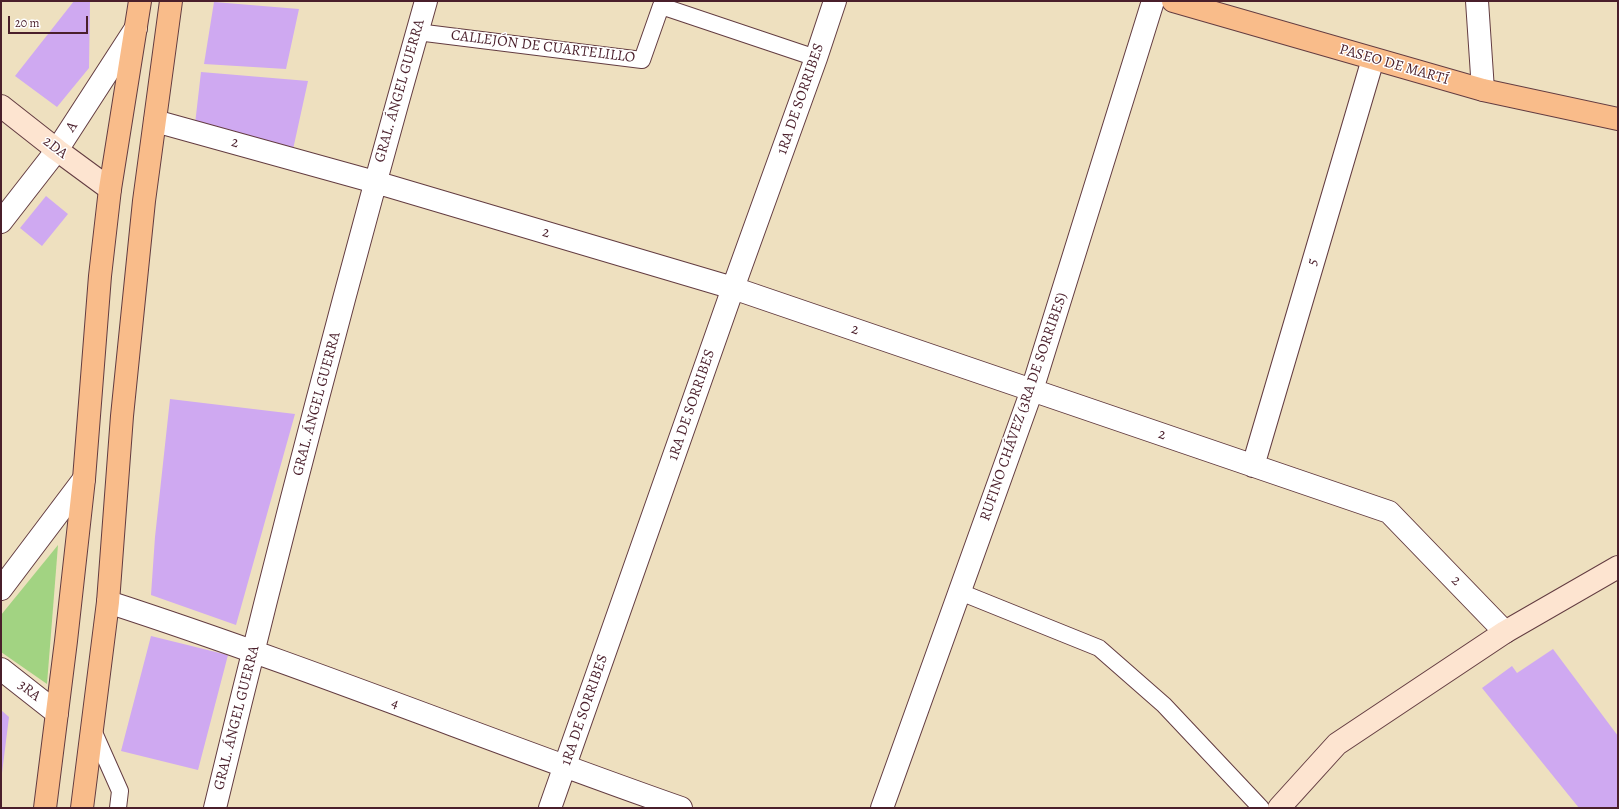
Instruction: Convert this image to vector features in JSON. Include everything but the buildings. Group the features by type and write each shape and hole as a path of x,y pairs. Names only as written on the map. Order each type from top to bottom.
{"main road":[{"path":"45,808 84,479 100,276 110,189 139,1"},
{"path":"82,808 108,602 122,416 144,202 171,1"},
{"name":"PASEO DE MARTÍ","path":"1173,1 1483,90 1618,119"},
{"name":"2DA","path":"1,106 110,189"},
{"path":"1279,808 1337,744 1505,632 1618,567"}],"street":[{"name":"GRAL. ÁNGEL GUERRA","path":"214,808 253,651 375,182 426,1"},
{"name":"1RA DE SORRIBES","path":"550,808 816,58 834,1"},
{"name":"RUFINO CHÁVEZ (3RA DE SORRIBES)","path":"882,808 1032,390 1153,1"},
{"path":"1477,1 1483,90"},
{"name":"A","path":"1,222 57,150 136,28"},
{"name":"5","path":"1253,466 1373,59"},
{"name":"2","path":"155,121 375,182 734,288 1389,512 1505,632"},
{"path":"1,589 84,479"},
{"name":"4","path":"108,602 253,651 565,767 681,808"},
{"name":"3RA","path":"1,669 57,713"}],"lane":[{"name":"CALLEJÓN DE CUARTELILLO","path":"417,32 642,60 661,6 816,58"},
{"path":"960,592 1099,648 1164,705 1261,808"},
{"path":"92,728 120,791 118,808"}],"green space":[{"path":"58,545 47,684 1,652 1,615"}]}
